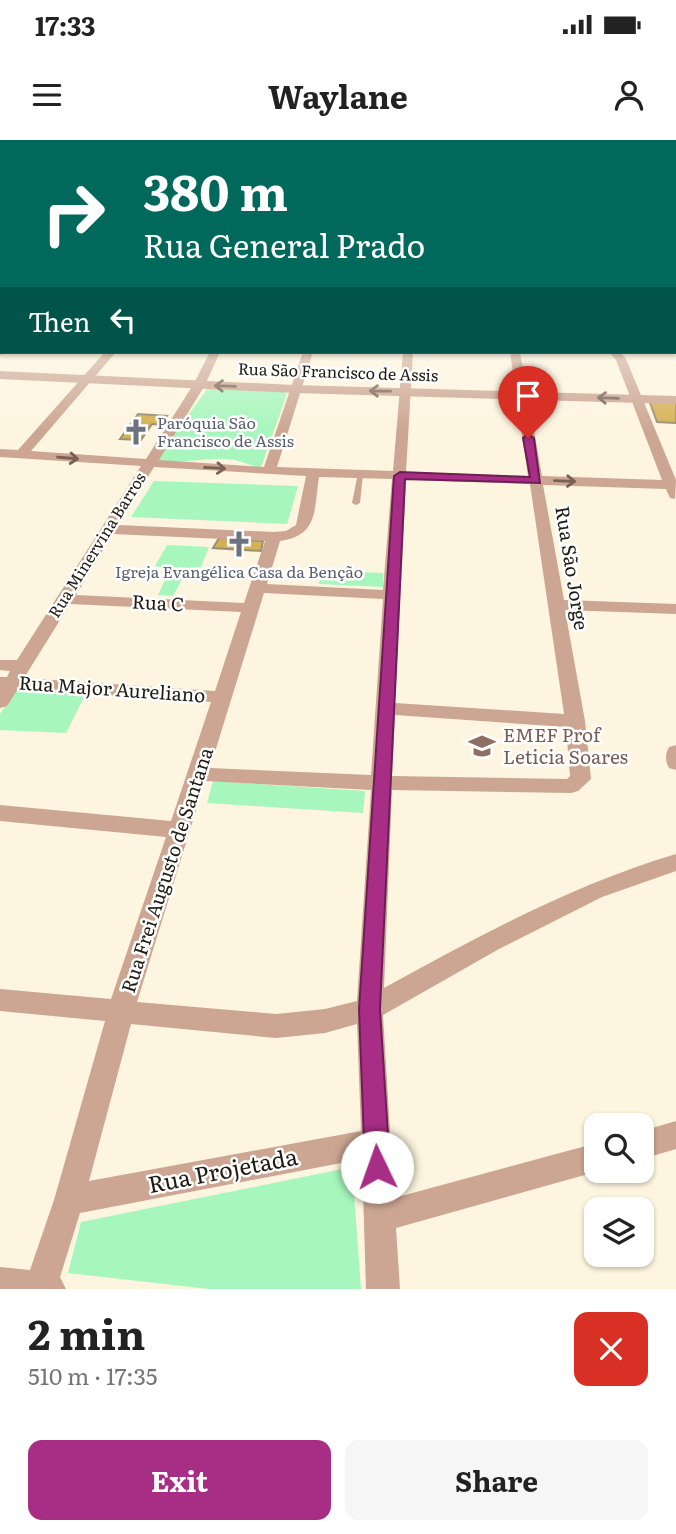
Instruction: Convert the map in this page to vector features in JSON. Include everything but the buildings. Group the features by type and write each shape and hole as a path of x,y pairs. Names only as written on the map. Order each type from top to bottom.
{"street":[{"path":"22,454 109,354"},
{"name":"Rua Minervina Barros","path":"0,702 6,682 23,666 198,385 214,354"},
{"path":"269,471 307,354"},
{"path":"383,1289 370,1009 391,595 408,354"},
{"name":"Rua São Jorge","path":"515,354 582,773 580,779 571,786"},
{"path":"0,453 147,465 536,480 674,490 621,359 616,354"},
{"name":"Rua São Francisco de Assis","path":"0,375 294,389 676,400"},
{"path":"107,529 274,537 290,535 301,530 313,473"},
{"name":"Rua Frei Augusto de Santana","path":"44,1288 121,1010 274,537"},
{"name":"Rua C","path":"64,598 391,595"},
{"path":"557,605 676,610"},
{"name":"Rua Major Aureliano","path":"0,665 23,666"},
{"name":"Rua Major Aureliano","path":"6,682 223,697"},
{"path":"386,708 575,721"},
{"path":"676,753 676,763"},
{"path":"199,774 381,783 571,786"},
{"path":"0,813 180,830"},
{"path":"0,1000 276,1026 310,1024 370,1009 559,907 624,878 676,862"},
{"path":"654,1141 676,1135"},
{"name":"Rua Projetada","path":"69,1200 376,1142"},
{"path":"380,1217 584,1161"},
{"path":"0,1283 44,1288"}],"lane":[{"path":"356,503 360,474"}],"green space":[{"path":"207,389 283,391 287,394 261,467 229,459 176,462 156,460"},
{"path":"154,481 298,486 287,524 131,517"},
{"path":"167,545 209,547 201,567 188,568 173,596 158,595 170,569 155,566"},
{"path":"322,570 383,573 383,587 319,584"},
{"path":"16,690 86,693 66,733 0,730 0,714"},
{"path":"213,781 365,791 363,813 207,803"},
{"path":"352,1167 361,1289 209,1289 68,1273 81,1222"}],"place":[{"name":"Paróquia São Francisco de Assis","path":"136,432"},
{"name":"Igreja Evangélica Casa da Benção","path":"239,544"},
{"name":"EMEF Prof Leticia Soares","path":"482,746"}],"route":[{"path":"377,1167 370,1009 391,595 400,476 536,480 528,438"}]}
